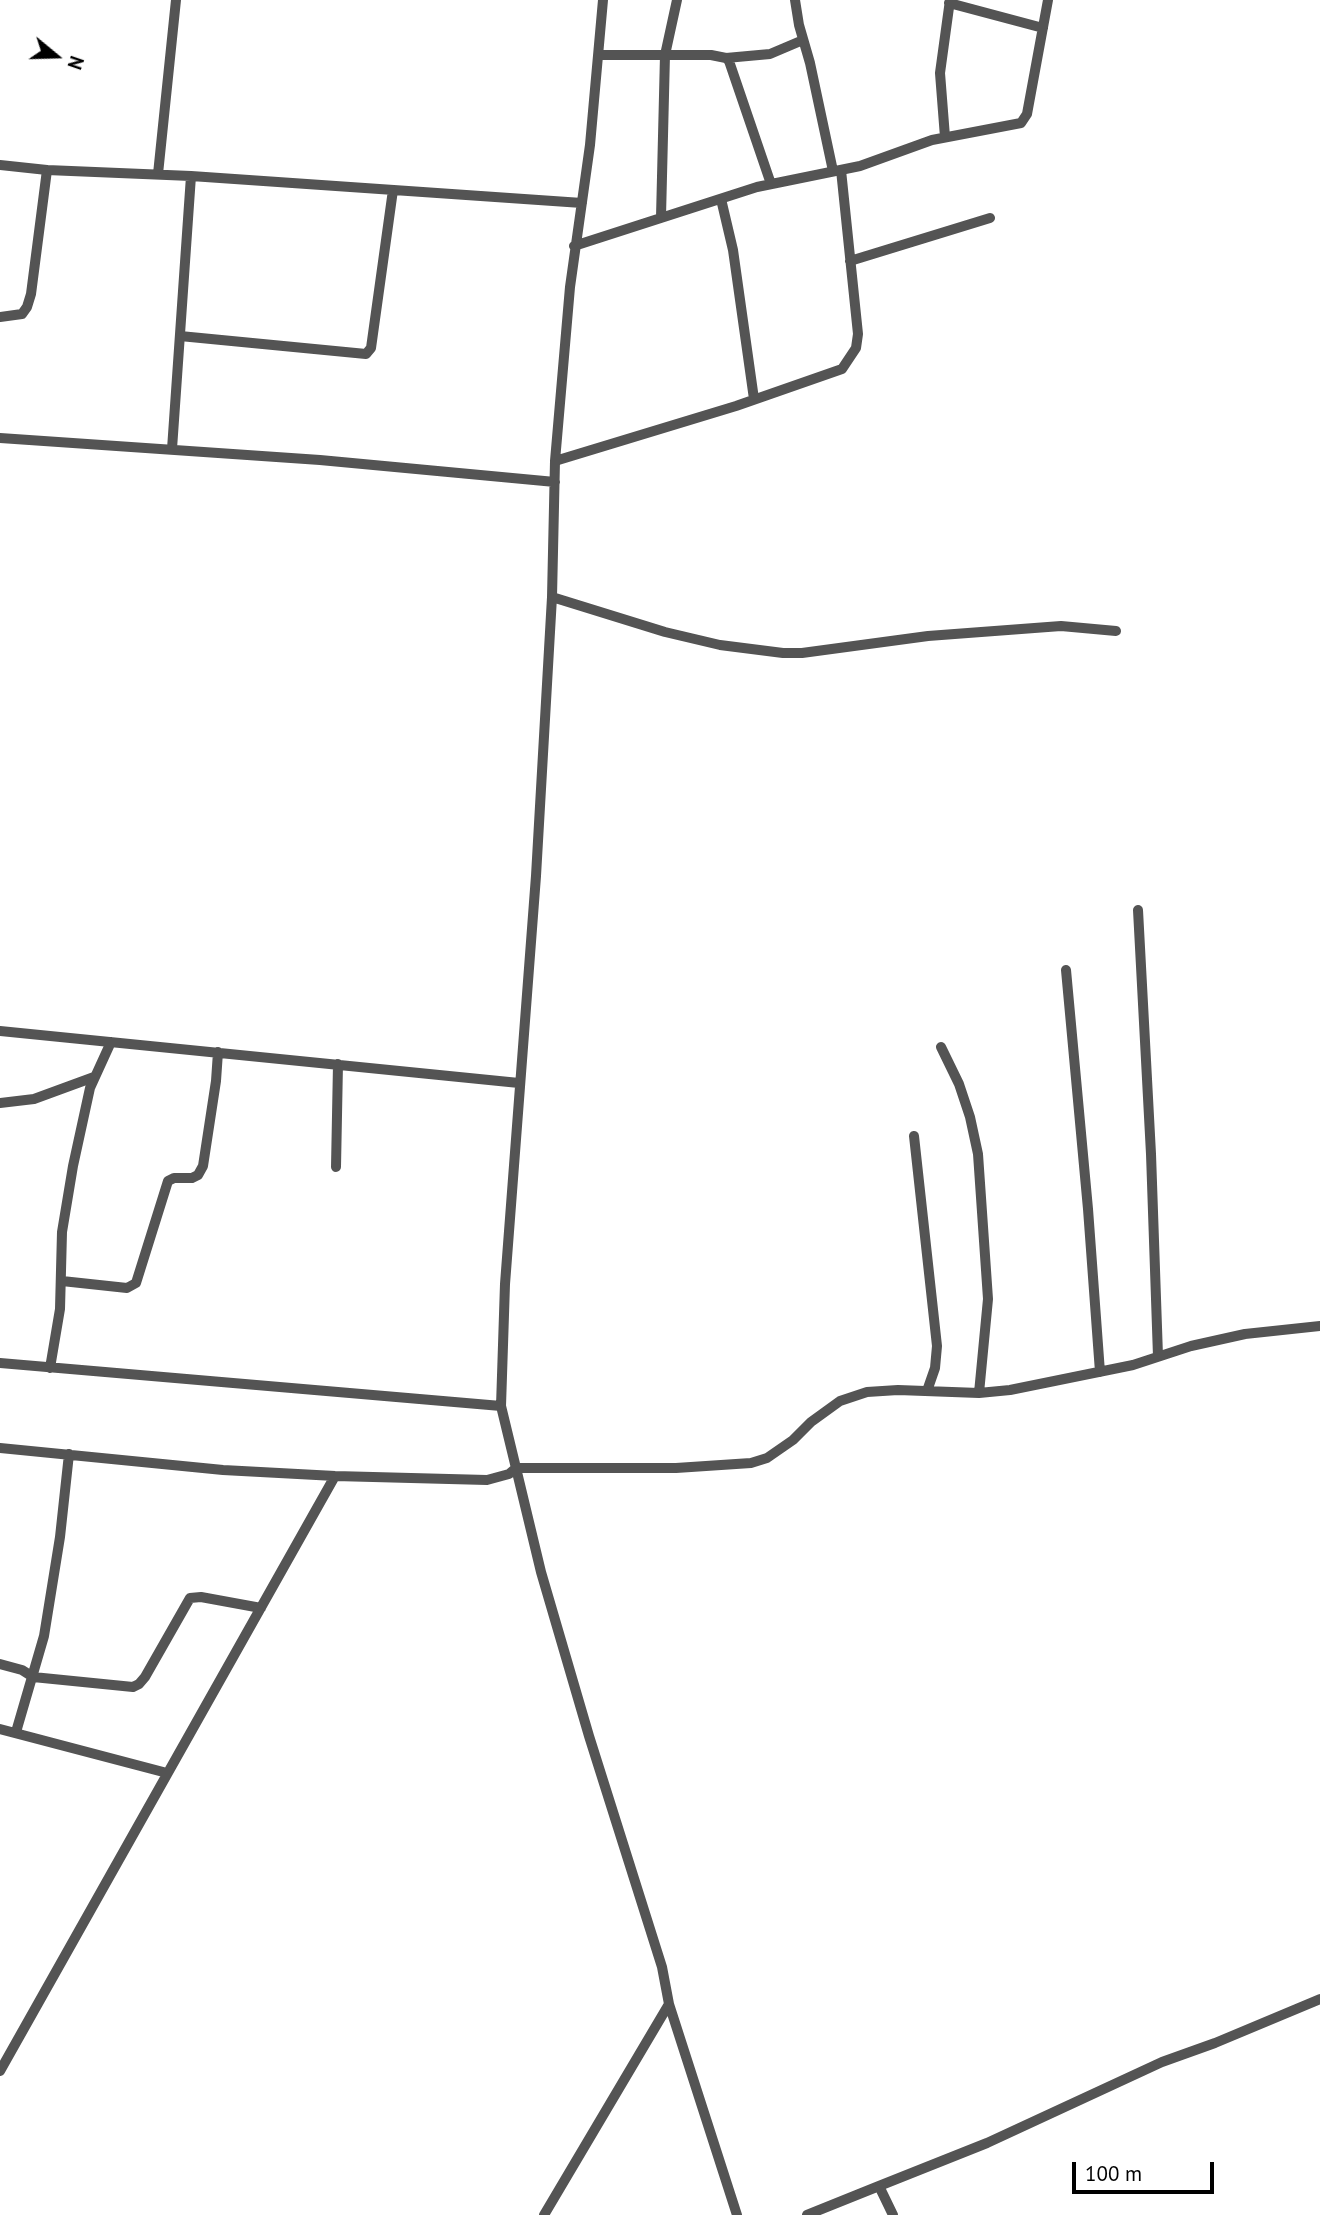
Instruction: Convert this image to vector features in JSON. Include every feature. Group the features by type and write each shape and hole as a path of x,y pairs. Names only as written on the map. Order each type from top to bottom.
{"street":[{"path":"158,174 176,0"},
{"path":"603,0 582,203 574,246 555,461 552,597 537,876 505,1284 501,1406 541,1572 589,1736 662,1967 669,2004 737,2215"},
{"path":"662,217 665,55 677,0"},
{"path":"555,461 754,400 842,369 856,348 858,334 837,170 795,0"},
{"path":"574,246 771,184 860,166 944,137 1016,124 1025,119 1048,0"},
{"path":"944,137 940,62 950,1 1042,28"},
{"path":"599,55 711,55 726,58 770,54 803,40"},
{"path":"726,58 771,184"},
{"path":"0,166 191,176 582,203"},
{"path":"0,317 22,314 27,307 47,170"},
{"path":"172,449 191,176"},
{"path":"180,336 366,354 371,348 393,190"},
{"path":"721,199 733,250 754,400"},
{"path":"850,261 990,218"},
{"path":"0,438 427,469 555,482"},
{"path":"552,597 665,632 720,645 783,653 802,653 928,636 1061,626 1116,631"},
{"path":"1138,910 1151,1153 1158,1356"},
{"path":"1066,970 1100,1372"},
{"path":"0,1031 519,1083"},
{"path":"50,1368 60,1309 65,1209 85,1107 94,1077 111,1041"},
{"path":"941,1047 959,1084 978,1154 988,1298 979,1393"},
{"path":"61,1281 121,1288 131,1288 136,1283 168,1181 174,1178 196,1177 202,1166 216,1082 218,1052"},
{"path":"336,1167 338,1064"},
{"path":"0,1102 34,1099 94,1077"},
{"path":"914,1136 937,1346 935,1368 927,1391"},
{"path":"0,1448 223,1470 487,1480 509,1474 516,1468 676,1468 751,1463 781,1450 811,1422 841,1401 867,1392 979,1393 1010,1390 1133,1365 1191,1346 1245,1334 1320,1326"},
{"path":"0,1363 501,1406"},
{"path":"16,1732 44,1636 60,1537 69,1454"},
{"path":"0,2071 335,1476"},
{"path":"0,1664 22,1670 33,1677 137,1685 145,1677 190,1598 201,1597 261,1608"},
{"path":"0,1729 167,1773"},
{"path":"807,2215 987,2143 1162,2062 1320,1999"},
{"path":"544,2215 669,2004"},
{"path":"879,2186 893,2215"}]}
